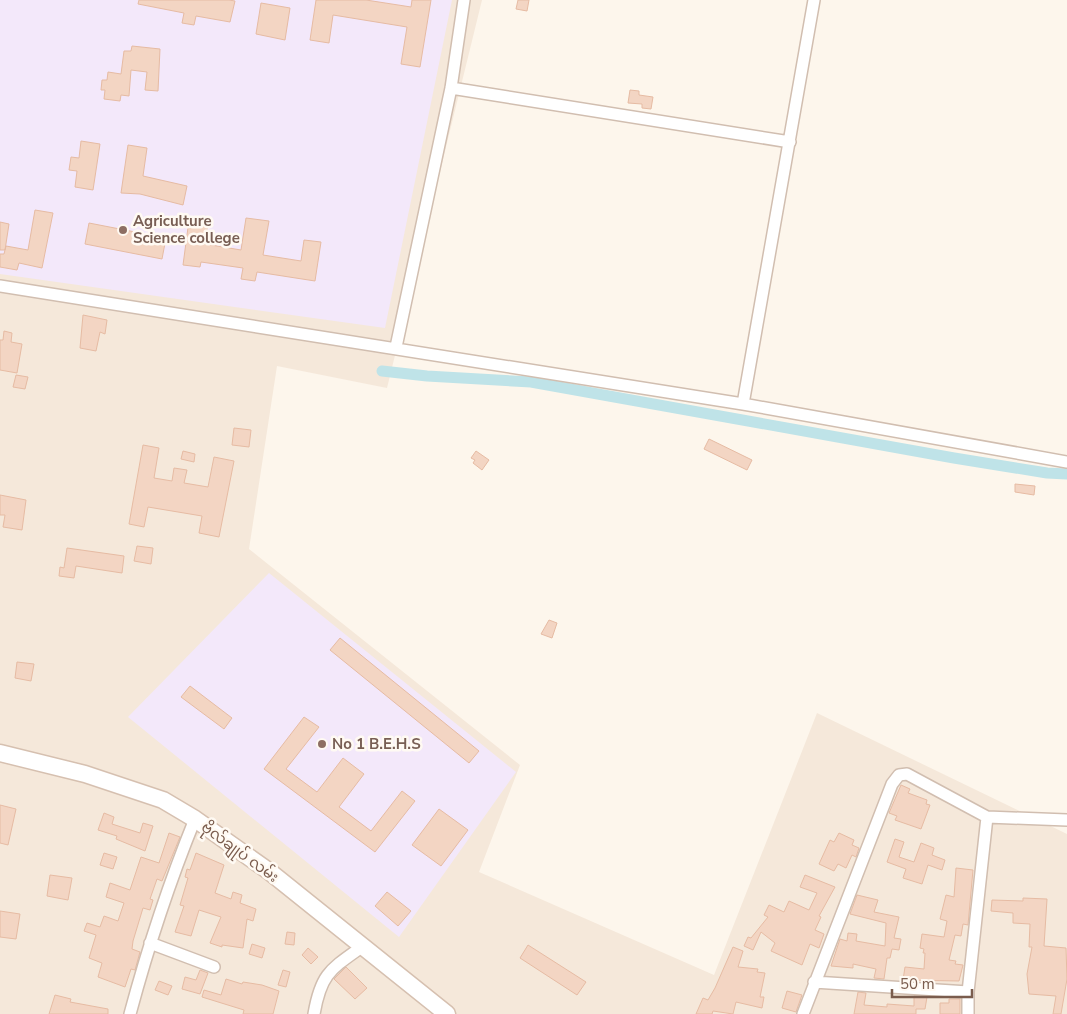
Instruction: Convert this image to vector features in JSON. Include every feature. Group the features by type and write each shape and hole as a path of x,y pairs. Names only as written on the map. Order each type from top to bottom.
{"main road":[{"name":"ဗိုလ်ချုပ် လမ်း","path":"0,753 86,774 164,800 195,819 270,872 447,1014"}],"street":[{"path":"396,348 451,88 464,0"},
{"path":"743,404 814,0"},
{"path":"451,88 790,142"},
{"path":"0,286 743,404 1067,462"},
{"path":"803,1014 892,784 899,775 906,774 986,818 1067,820"},
{"path":"968,1014 968,992 986,818"},
{"path":"130,1014 150,943 175,868 195,819"},
{"path":"150,943 214,967"},
{"path":"314,1014 318,992 325,977 331,969 363,946"},
{"path":"814,982 968,992"}],"shaded area":[{"path":"0,0 482,0 387,388 277,366 249,549 520,765 479,872 714,975 817,713 1067,834 1067,1014 0,1014"},
{"name":"Agriculture Science college","path":"0,0 452,0 385,328 0,274"},
{"name":"No 1 B.E.H.S","path":"269,573 516,772 399,937 128,717"}],"building":[{"path":"139,0 235,1 230,22 196,16 194,25 182,23 184,13 138,4"},
{"path":"316,0 366,0 411,7 412,0 431,0 420,67 401,64 407,27 333,15 329,43 310,40"},
{"path":"518,0 529,0 527,11 516,9"},
{"path":"261,3 290,8 285,40 256,34"},
{"path":"132,46 160,49 158,91 145,90 147,72 131,70 129,96 121,95 120,101 104,99 105,90 101,90 102,80 107,80 108,72 121,74 124,51 131,51"},
{"path":"630,90 639,91 639,95 653,97 651,109 642,108 642,104 628,103"},
{"path":"81,141 100,144 93,190 75,187 77,171 69,170 71,157 79,158"},
{"path":"128,145 147,148 143,176 187,186 183,205 140,194 121,193"},
{"path":"35,210 53,213 42,268 19,263 17,270 0,267 0,254 4,254 6,246 28,250"},
{"path":"246,218 269,221 263,255 301,261 304,240 321,242 315,281 257,272 255,281 241,279 243,268 201,262 200,267 183,265 189,220 208,223 205,244 241,250"},
{"path":"0,222 9,224 5,250 0,250"},
{"path":"89,223 166,238 162,259 85,244"},
{"path":"83,315 107,320 105,334 100,332 96,351 80,348"},
{"path":"4,331 12,333 11,342 22,344 17,373 0,370 0,340 3,340"},
{"path":"16,375 28,377 25,389 13,387"},
{"path":"234,428 251,430 249,447 232,445"},
{"path":"709,439 752,460 747,470 704,449"},
{"path":"143,445 159,448 154,478 172,481 174,468 187,470 184,483 208,487 214,457 234,461 219,537 199,533 202,516 148,507 144,527 129,524"},
{"path":"183,451 195,454 194,462 181,459"},
{"path":"476,451 489,460 482,470 473,463 475,460 471,458"},
{"path":"1015,484 1035,486 1034,495 1015,492"},
{"path":"0,495 26,500 22,530 3,527 5,515 0,515"},
{"path":"137,546 153,548 151,564 134,561"},
{"path":"67,548 124,556 122,573 76,566 74,578 59,576 60,567 64,568"},
{"path":"549,620 557,623 552,638 541,634"},
{"path":"340,638 479,751 469,763 330,650"},
{"path":"17,662 34,664 31,681 15,678"},
{"path":"190,686 232,718 224,729 181,697"},
{"path":"304,717 319,727 286,769 317,792 343,758 364,774 339,807 371,831 402,791 415,801 375,852 264,769"},
{"path":"901,785 910,789 908,793 927,800 926,804 930,805 921,829 895,820 897,816 889,813"},
{"path":"0,805 16,809 8,845 0,843"},
{"path":"439,809 468,830 441,866 412,845"},
{"path":"104,813 114,817 112,824 140,833 143,823 153,826 145,851 116,839 117,836 98,830"},
{"path":"169,833 180,837 162,881 157,879 150,899 153,900 150,910 143,908 133,941 132,949 140,952 135,970 131,969 125,987 98,977 102,963 89,958 96,935 84,931 87,923 100,927 104,916 118,921 124,903 106,897 110,883 130,890 141,857 159,863"},
{"path":"839,833 854,840 852,845 859,848 856,857 852,855 846,868 838,864 834,871 819,864 830,840 834,842"},
{"path":"895,839 904,842 899,857 914,862 921,843 934,848 932,855 945,860 942,870 928,865 922,884 903,878 906,869 887,862"},
{"path":"104,853 117,857 113,869 100,865"},
{"path":"196,853 224,865 215,893 231,899 233,892 242,895 240,903 256,909 253,921 247,919 243,948 222,945 222,947 210,943 221,917 199,910 191,936 175,932 184,906 180,905 188,878 185,877 187,869 190,870"},
{"path":"956,868 973,870 968,925 963,924 961,936 955,935 949,960 956,961 955,964 963,965 959,981 903,980 905,967 924,969 925,953 923,953 924,949 920,948 922,934 944,937 947,921 940,919 946,895 954,897"},
{"path":"50,875 72,878 68,900 47,896"},
{"path":"805,875 835,887 819,916 821,917 815,930 824,934 819,948 810,944 802,965 771,951 775,943 761,932 753,950 744,946 748,937 751,938 768,917 764,915 769,905 784,912 789,901 809,910 817,893 800,887"},
{"path":"387,892 411,911 398,926 375,906"},
{"path":"857,895 878,900 874,912 899,917 894,938 901,939 899,950 892,949 890,958 887,958 884,979 874,978 876,969 853,964 853,968 831,966 840,939 847,941 848,933 857,934 856,941 885,946 886,923 850,914"},
{"path":"1023,898 1047,899 1044,946 1066,948 1067,979 1061,1014 1053,1014 1056,996 1029,994 1027,974 1032,947 1029,947 1030,924 1013,923 1013,913 991,911 992,900 1023,901"},
{"path":"0,911 20,914 16,939 0,937"},
{"path":"287,932 295,933 294,945 285,944"},
{"path":"252,944 265,948 262,958 249,954"},
{"path":"528,945 586,982 577,995 520,958"},
{"path":"733,947 743,951 738,967 758,969 757,972 765,973 760,997 764,997 762,1008 736,1002 733,1014 713,1011 712,1014 696,1014 703,998 708,1000 715,988"},
{"path":"308,948 318,957 311,964 302,955"},
{"path":"346,967 367,988 355,999 334,979"},
{"path":"200,970 208,973 200,994 182,989 185,977 196,980"},
{"path":"283,970 290,972 286,987 278,985"},
{"path":"226,979 242,984 243,982 262,985 279,991 273,1014 243,1014 244,1010 202,997 204,990 221,995"},
{"path":"159,981 172,986 168,995 155,990"},
{"path":"787,991 802,995 796,1012 782,1008"},
{"path":"858,992 866,993 864,1005 887,1007 887,1004 914,1006 914,996 927,997 925,1009 916,1009 916,1014 854,1014"},
{"path":"55,995 71,999 70,1002 108,1009 108,1014 49,1014"},
{"path":"949,999 960,999 960,1014 940,1014 940,1003 949,1003"}],"waterway":[{"path":"382,371 427,376 531,382 954,458 1047,473 1067,474"}],"place":[{"name":"Agriculture Science college","path":"123,230"},
{"name":"No 1 B.E.H.S","path":"322,744"}]}
